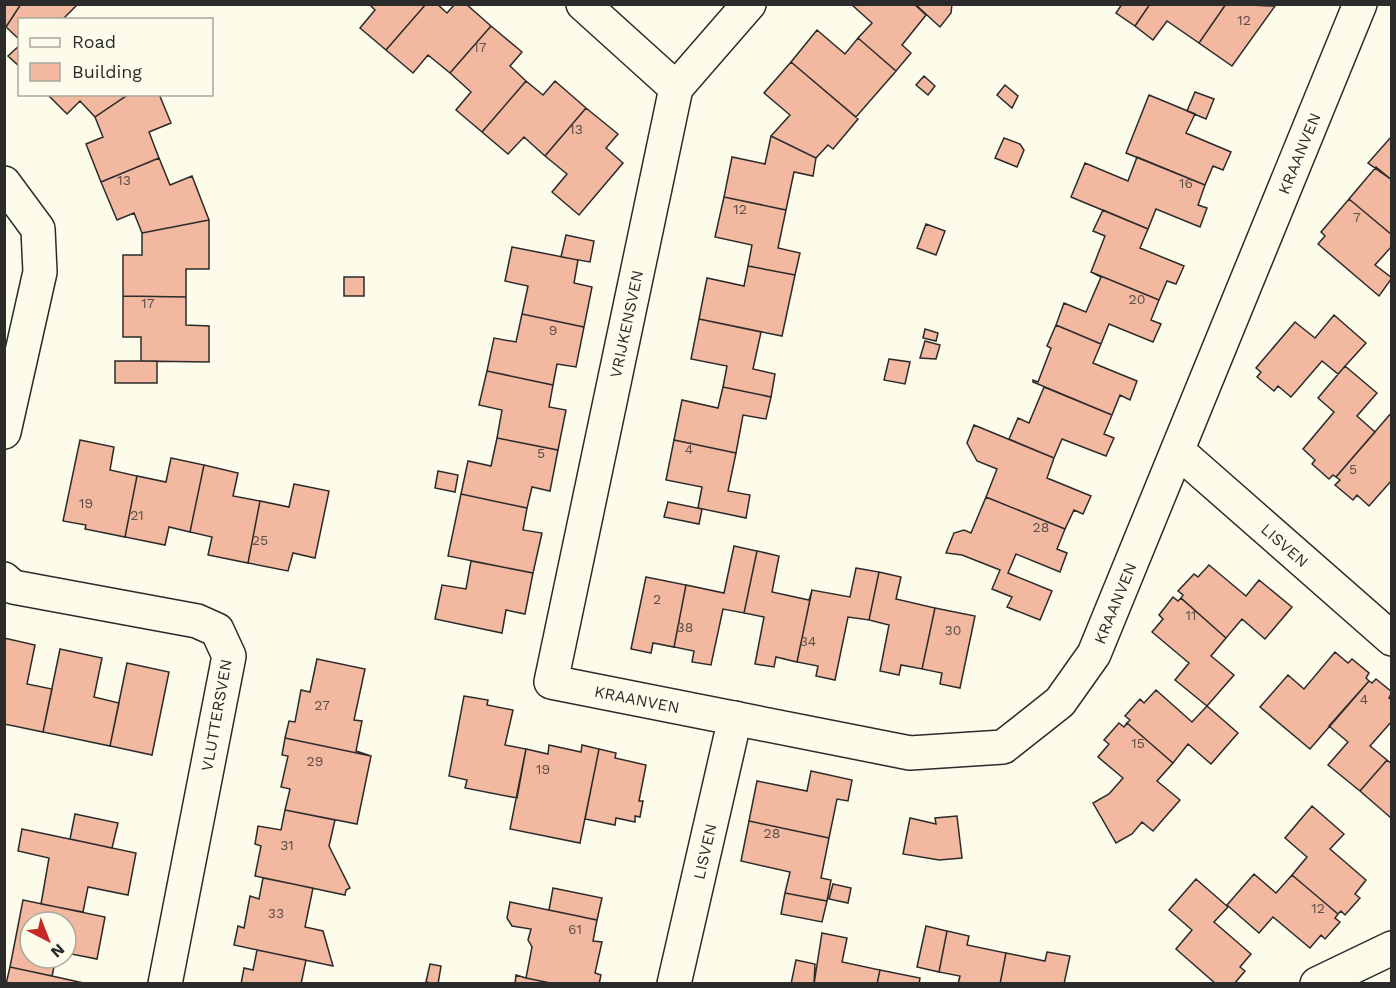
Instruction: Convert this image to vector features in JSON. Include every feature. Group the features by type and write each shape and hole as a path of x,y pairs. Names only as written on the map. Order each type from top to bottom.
{"street":[{"path":"583,4 676,88 748,4"},
{"name":"KRAANVEN","path":"550,682 910,753 1003,747 1060,702 1094,654 1179,452 1360,4"},
{"name":"VRIJKENSVEN","path":"550,682 676,88"},
{"path":"4,183 38,229 40,272 4,432"},
{"name":"LISVEN","path":"1179,452 1392,639"},
{"name":"VLUTTERSVEN","path":"4,579 13,587 197,621 217,630 229,656 165,984"},
{"name":"LISVEN","path":"674,984 735,718"},
{"path":"1317,984 1392,948"}],"building":[{"path":"4,4 21,4 6,27 4,26"},
{"path":"21,4 78,4 64,18 18,18 18,38 6,27"},
{"path":"369,4 426,4 386,50 360,28 375,10"},
{"path":"426,4 437,4 447,13 455,4 466,4 491,26 450,73 428,55 413,73 386,50"},
{"path":"851,4 914,4 926,15 902,45 911,53 896,71 858,38 872,23"},
{"path":"915,4 952,4 951,13 940,27"},
{"path":"1122,4 1150,4 1135,26 1116,13"},
{"path":"1150,4 1226,4 1199,43 1167,21 1153,40 1135,26"},
{"path":"1226,4 1275,6 1232,66 1199,43"},
{"path":"491,26 522,52 510,66 526,81 482,132 456,110 471,92 450,73"},
{"path":"817,30 845,54 858,38 896,71 856,117 791,62"},
{"path":"18,47 18,65 8,56"},
{"path":"791,62 858,119 833,149 828,145 816,158 771,136 790,115 764,93"},
{"path":"924,76 935,86 928,95 916,85"},
{"path":"526,81 543,95 555,81 586,108 545,156 524,137 508,154 482,132"},
{"path":"1005,85 1018,96 1012,108 997,95"},
{"path":"1195,92 1214,99 1206,119 1187,111"},
{"path":"1149,95 1195,114 1186,133 1231,152 1223,170 1213,166 1205,185 1126,153"},
{"path":"49,96 126,96 95,117 80,101 67,114"},
{"path":"126,96 160,96 171,123 149,132 159,158 101,182 86,144 103,137 95,117"},
{"path":"586,108 618,134 606,148 623,163 579,215 552,192 567,174 545,156"},
{"path":"771,136 816,158 813,176 794,172 786,210 724,197 732,157 765,164"},
{"path":"1392,136 1392,180 1368,163"},
{"path":"1004,138 1020,144 1024,150 1017,167 995,158"},
{"path":"1137,157 1205,185 1198,205 1207,208 1200,227 1156,209 1148,229 1071,197 1085,163 1128,181"},
{"path":"159,158 170,185 192,176 209,220 142,233 134,213 117,220 101,182"},
{"path":"1376,167 1392,180 1392,235 1349,199"},
{"path":"724,197 786,210 778,248 800,253 795,275 748,266 752,245 715,237"},
{"path":"1349,199 1392,235 1392,246 1375,265 1392,278 1379,296 1318,244 1325,236 1321,232"},
{"path":"1103,210 1148,229 1140,248 1184,266 1176,284 1167,281 1159,300 1091,272 1105,236 1093,231"},
{"path":"209,220 209,269 186,269 186,297 123,296 123,255 142,255 142,233"},
{"path":"926,224 945,231 936,255 917,248"},
{"path":"566,235 594,241 590,262 561,257"},
{"path":"512,247 578,260 574,283 592,287 584,327 522,314 528,286 505,281"},
{"path":"748,266 795,275 782,336 699,319 707,278 744,286"},
{"path":"1091,272 1159,300 1151,320 1161,324 1153,342 1109,324 1101,344 1056,325 1064,303 1086,312 1101,277"},
{"path":"344,277 364,277 364,296 344,296"},
{"path":"123,296 186,297 186,325 209,326 209,362 141,361 141,337 123,337"},
{"path":"522,314 584,327 576,367 557,364 553,385 487,371 494,338 516,342"},
{"path":"1334,315 1366,343 1338,374 1322,361 1291,397 1278,386 1274,391 1257,377 1261,372 1256,368 1295,322 1315,338"},
{"path":"699,319 761,332 753,369 775,374 771,397 723,387 727,366 691,359"},
{"path":"1056,325 1101,344 1093,363 1137,381 1130,400 1120,395 1112,415 1033,382 1033,380 1038,382 1051,348 1047,346"},
{"path":"925,329 938,333 936,341 923,338"},
{"path":"925,341 940,345 936,359 920,358"},
{"path":"889,359 910,362 905,384 884,380"},
{"path":"115,361 157,361 157,383 115,383"},
{"path":"1345,366 1377,393 1357,416 1375,432 1336,477 1333,475 1329,479 1312,464 1315,460 1303,449 1334,412 1318,398"},
{"path":"487,371 553,385 549,407 566,410 558,450 497,438 502,410 479,405"},
{"path":"723,387 771,397 766,419 743,415 736,453 674,440 682,400 718,408"},
{"path":"1044,387 1112,415 1104,434 1114,438 1106,456 1062,439 1054,458 1009,439 1018,418 1029,423"},
{"path":"1392,412 1392,480 1369,506 1357,495 1353,500 1335,485 1340,480 1336,477"},
{"path":"974,425 1054,458 1047,478 1091,496 1083,514 1074,510 1065,529 986,497 997,469 977,461 967,443"},
{"path":"497,438 558,450 550,491 532,487 527,508 461,494 468,461 491,466"},
{"path":"80,440 114,447 110,470 137,476 125,537 85,529 86,525 63,521"},
{"path":"674,440 736,453 728,491 750,495 746,518 698,508 702,487 666,480"},
{"path":"171,458 204,465 190,532 169,527 165,545 125,537 137,476 166,482"},
{"path":"204,465 238,473 233,496 260,501 248,563 208,555 212,537 190,532"},
{"path":"438,471 458,475 455,492 435,488"},
{"path":"294,484 329,491 315,558 293,553 288,571 248,563 260,501 289,507"},
{"path":"461,494 527,508 523,530 542,533 533,573 448,556"},
{"path":"986,497 1065,529 1057,549 1067,553 1060,572 1016,554 1008,573 1052,591 1040,620 1007,607 1012,597 992,589 1000,570 962,555 946,553 954,533 964,530 971,533"},
{"path":"668,502 702,509 699,524 664,517"},
{"path":"734,546 757,551 744,613 723,609 711,665 692,662 694,651 674,647 686,585 724,593"},
{"path":"757,551 779,556 772,592 809,600 812,590 797,662 776,657 774,667 755,664 764,617 744,613"},
{"path":"471,561 533,573 525,614 506,610 502,633 435,619 442,585 466,589"},
{"path":"1209,565 1246,596 1259,580 1292,607 1265,639 1242,619 1226,638 1181,598 1183,595 1178,591 1194,574 1198,577"},
{"path":"856,568 879,572 869,620 848,617 835,680 816,676 818,666 797,662 812,590 850,597"},
{"path":"879,572 901,577 896,599 935,608 922,669 901,665 899,675 880,671 889,625 869,620"},
{"path":"646,577 686,585 674,647 653,643 651,653 631,649"},
{"path":"1173,597 1178,601 1181,598 1226,638 1211,656 1234,675 1207,706 1175,680 1189,663 1152,632 1163,619 1159,615"},
{"path":"935,608 975,616 960,688 940,684 942,673 922,669"},
{"path":"4,638 35,645 27,684 52,689 43,732 4,724"},
{"path":"60,649 102,658 94,697 119,703 110,746 43,732"},
{"path":"1335,652 1348,663 1352,659 1369,673 1366,678 1369,681 1310,749 1260,707 1288,675 1304,689"},
{"path":"317,659 365,669 354,720 362,721 356,751 371,756 285,738 289,721 295,722 301,690 310,692"},
{"path":"127,663 169,672 152,755 110,746"},
{"path":"1376,679 1392,692 1389,698 1392,700 1392,721 1370,746 1387,760 1360,791 1328,765 1348,742 1329,726 1369,681 1372,683"},
{"path":"1156,690 1192,722 1207,706 1238,733 1211,764 1188,744 1173,763 1127,723 1130,720 1125,716 1140,699 1144,703"},
{"path":"464,696 488,700 487,705 513,710 505,745 526,749 517,798 465,788 467,780 449,776"},
{"path":"1119,723 1124,727 1127,723 1173,763 1157,781 1180,800 1153,831 1142,822 1132,834 1116,843 1093,803 1109,794 1123,778 1098,757 1109,744 1104,740"},
{"path":"285,738 371,756 357,824 285,810 290,789 281,787 288,756 282,755"},
{"path":"549,745 581,752 582,745 599,749 580,843 510,829 526,749 548,754"},
{"path":"599,749 616,753 615,758 646,765 639,801 643,801 640,817 635,816 635,822 616,818 615,825 585,819"},
{"path":"1387,760 1392,764 1391,818 1360,791"},
{"path":"811,771 852,780 848,801 837,799 829,838 749,821 757,781 807,791"},
{"path":"1312,806 1344,834 1330,849 1366,880 1355,894 1360,898 1345,915 1341,911 1338,914 1292,875 1307,857 1285,838"},
{"path":"285,810 335,820 329,846 350,888 346,890 345,895 255,876 261,846 255,844 258,826 281,830"},
{"path":"75,814 118,823 112,848 70,839"},
{"path":"957,816 962,858 939,860 903,854 910,818 936,824 935,818"},
{"path":"749,821 829,838 821,878 831,880 827,901 785,893 790,872 741,861"},
{"path":"22,829 136,853 128,895 88,887 83,912 41,904 49,858 18,851"},
{"path":"1254,874 1276,893 1292,875 1338,914 1335,918 1340,922 1325,939 1321,935 1310,948 1273,917 1259,933 1227,905"},
{"path":"263,878 313,888 305,927 323,931 333,966 234,945 238,926 244,928 250,896 259,899"},
{"path":"1196,879 1228,907 1214,922 1251,954 1240,967 1245,971 1234,984 1216,984 1176,949 1192,930 1169,910"},
{"path":"833,884 851,888 848,903 829,899"},
{"path":"553,888 602,898 597,920 549,910"},
{"path":"785,893 827,901 822,922 781,914"},
{"path":"23,900 71,910 21,910"},
{"path":"510,902 597,920 593,941 602,942 595,973 601,975 599,984 555,984 526,978 532,947 528,940 531,929 512,926 507,918"},
{"path":"78,911 105,917 97,959 78,955"},
{"path":"18,926 18,969 10,967"},
{"path":"926,926 947,931 939,972 917,967"},
{"path":"947,931 969,936 967,945 1006,953 1000,984 958,984 960,976 939,972"},
{"path":"822,933 847,938 842,962 880,970 877,984 814,984"},
{"path":"257,950 306,960 301,984 241,984 244,968 253,970"},
{"path":"1047,952 1070,956 1064,984 1000,984 1006,953 1045,961"},
{"path":"796,960 815,964 814,984 791,984"},
{"path":"430,964 441,966 438,984 426,982"},
{"path":"10,967 88,984 6,984"},
{"path":"24,970 53,970 52,976"},
{"path":"880,970 920,978 919,984 877,984"},
{"path":"516,975 526,978 555,984 515,984"}]}
